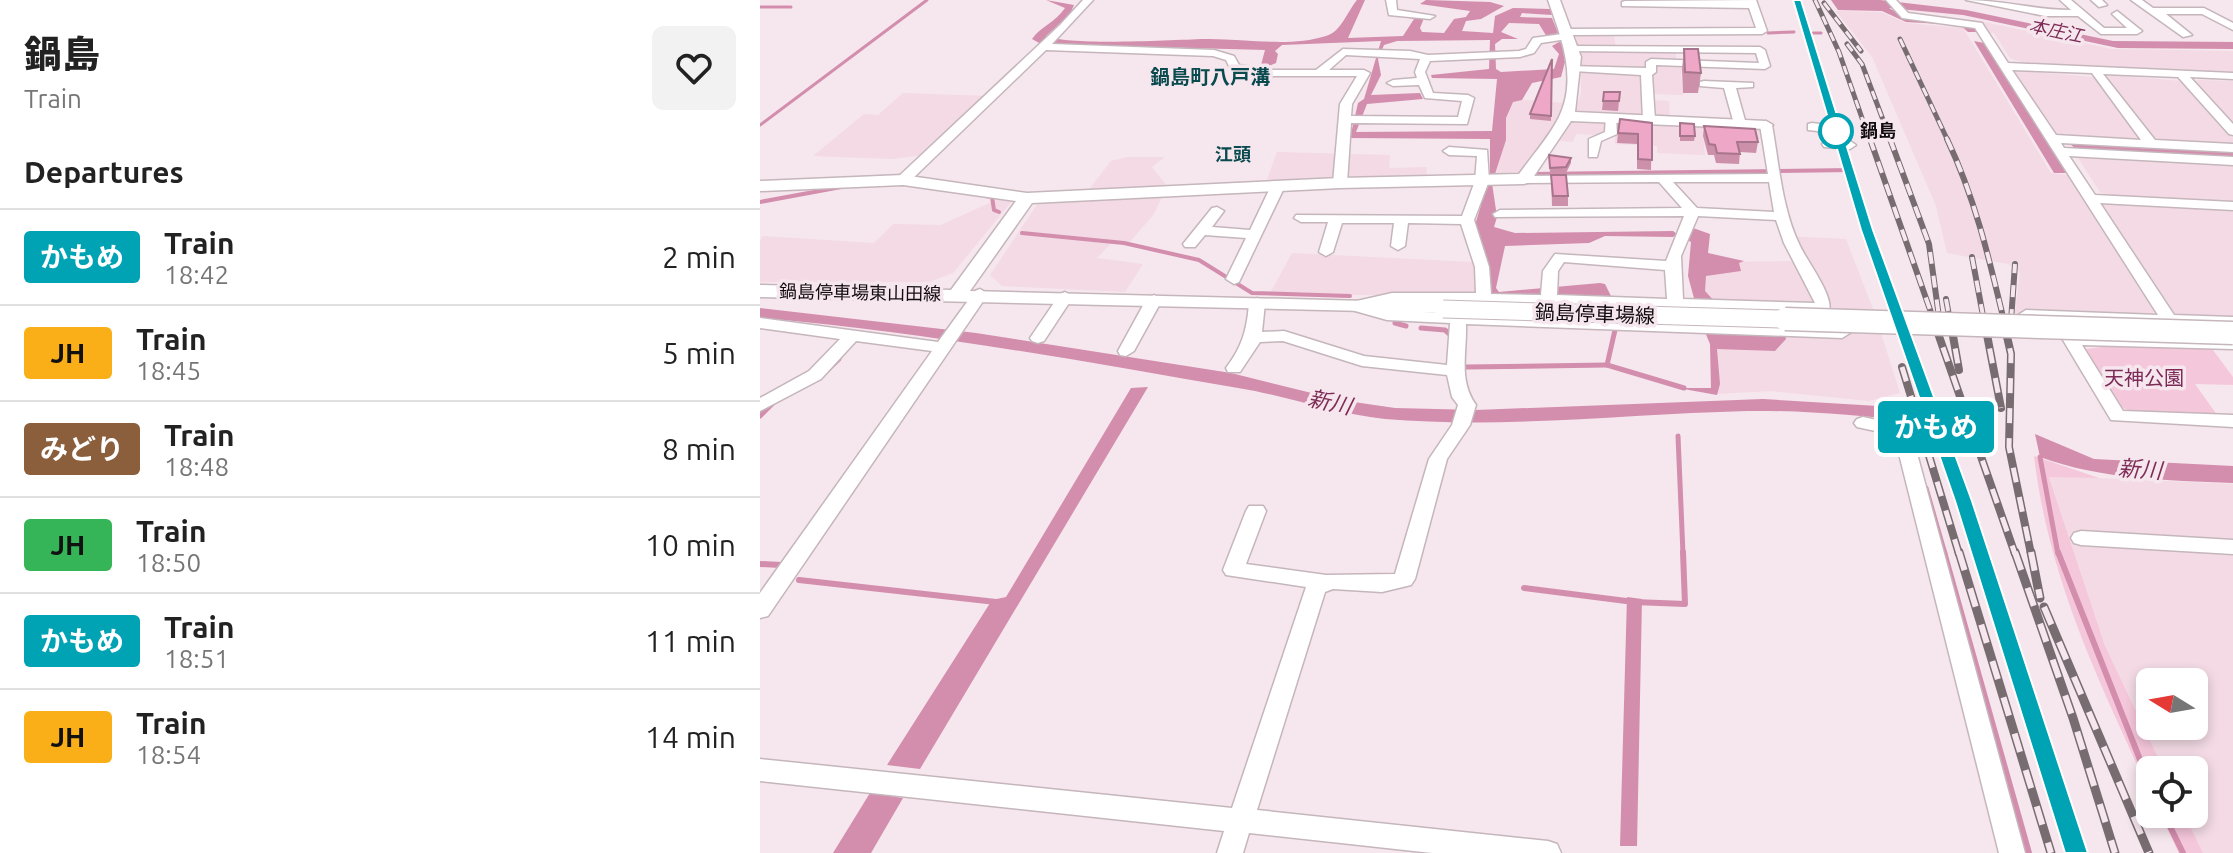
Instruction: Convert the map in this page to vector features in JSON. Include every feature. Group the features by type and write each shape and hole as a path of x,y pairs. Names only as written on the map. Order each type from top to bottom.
{"main road":[{"path":"760,186 903,180 1027,198 1340,183 1524,179 1567,116 1573,68 1569,39 1554,0"},
{"path":"1567,116 1766,125"},
{"name":"鍋島停車場東山田線","path":"760,291 958,294 1027,198"},
{"name":"鍋島停車場線","path":"958,294 1354,306 1451,314 2233,333"}],"street":[{"path":"903,180 1088,0"},
{"path":"1391,0 1392,13 1430,16"},
{"path":"1971,0 2080,13"},
{"path":"2065,0 2101,31 2137,31 2117,14"},
{"path":"2136,0 2151,11 2204,11"},
{"path":"2187,0 2233,27"},
{"path":"1321,71 1343,52 1377,53 1442,62 1467,51 1493,55 1525,53 1537,40 1569,39 1639,32 1762,31 1752,2 1625,2 1627,33"},
{"path":"1893,3 1912,18 1978,25 2169,320"},
{"path":"1673,4 1683,32 1695,48"},
{"path":"2156,11 2187,35"},
{"path":"1639,32 1643,47"},
{"path":"1569,39 1760,50 1765,66 1651,62 1651,72 1573,68"},
{"path":"1047,43 1214,53 1230,58 1235,68 1256,72 1364,73"},
{"path":"1340,183 1348,119 1346,104 1377,53"},
{"path":"1348,119 1463,121 1470,92 1429,96 1420,72 1426,58"},
{"path":"2006,66 2233,76"},
{"path":"2095,70 2151,144"},
{"path":"1646,72 1649,120"},
{"path":"2181,74 2233,131"},
{"path":"1393,83 1424,81"},
{"path":"1704,84 1749,85"},
{"path":"1729,84 1740,124"},
{"path":"1593,154 1595,139 1611,134 1610,118"},
{"path":"1354,306 1392,298 1550,294 1676,305 1823,308 1822,300 1791,243 1782,216 1766,125"},
{"path":"1812,127 1824,128 1827,139 1850,145"},
{"path":"2058,146 2151,144 2233,148"},
{"path":"2058,146 2233,161"},
{"path":"1449,151 1483,153 1488,181 1467,220 1482,267 1484,298"},
{"path":"1500,214 1663,179 1774,175"},
{"path":"1524,179 1579,197 1693,212 1782,216"},
{"path":"1663,179 1693,212"},
{"path":"1234,279 1277,188"},
{"path":"2092,199 2233,206"},
{"path":"1190,244 1217,211"},
{"path":"1676,305 1670,266 1673,252 1693,212"},
{"path":"1301,218 1467,220"},
{"path":"1326,252 1336,219"},
{"path":"1398,246 1402,219"},
{"path":"1202,230 1254,235"},
{"path":"1550,294 1549,276 1553,263 1560,257 1670,266"},
{"path":"760,610 980,294"},
{"path":"1038,338 1065,297"},
{"path":"1126,351 1154,300"},
{"path":"1234,368 1250,349 1255,337 1257,303"},
{"path":"1256,511 1233,570 1381,586 1393,585 1404,579 1438,459 1464,416 1455,371 1451,314 1842,333"},
{"path":"2026,315 2233,322"},
{"path":"760,323 852,335 950,340"},
{"path":"760,405 815,375 852,335"},
{"path":"1255,337 1284,336 1362,361 1455,371"},
{"path":"2233,344 2071,340 2117,416 2233,421"},
{"path":"1863,423 1894,429 1903,435 2012,853"},
{"path":"2081,538 2233,547"},
{"path":"1230,853 1316,588 1321,581"},
{"path":"760,770 1548,853"}],"shaded area":[{"path":"1836,11 1881,12 1906,23 1963,28 2051,173 2069,175 2154,311 2152,316 2015,313 2020,272 2008,264 1947,253 1936,206 1872,57"},
{"path":"1979,21 2112,49 2233,51 2233,72 2024,63 2010,58 1994,33 1987,33"},
{"path":"1573,32 1613,32 1616,48 1675,49 1677,63 1700,74 1681,73 1683,95 1651,94 1652,100 1669,101 1670,119 1574,113 1581,94 1581,53"},
{"path":"2015,73 2095,77 2141,139 2054,134"},
{"path":"2107,77 2181,81 2233,138 2233,146 2155,139"},
{"path":"2194,81 2233,81 2233,124"},
{"path":"903,93 987,96 923,155 892,159 813,156 864,114 878,115"},
{"path":"1511,99 1564,103 1559,116 1518,176 1493,177 1502,116"},
{"path":"1566,121 1759,127 1761,139 1703,135 1705,155 1657,153 1657,146 1615,144 1615,136 1576,134 1573,142 1553,140"},
{"path":"1277,152 1390,155 1389,168 1427,167 1426,178 1265,185"},
{"path":"1127,157 1165,157 1152,167 1167,186 1154,214 1129,243 1113,241 1097,258 1143,264 1125,292 1002,286 990,275 1038,203 1059,194 1087,192 1111,161"},
{"path":"2078,158 2233,164 2233,202 2108,195 2100,192"},
{"path":"998,199 1012,201 953,273 929,282 760,282 760,241 763,236 874,243 893,224 941,225"},
{"path":"2105,201 2233,209 2233,319 2181,317 2169,311 2101,205"},
{"path":"1784,236 1846,239 1875,314 1706,302 1699,284 1708,262 1794,261"},
{"path":"1292,253 1492,263 1495,295 1269,295"},
{"path":"1880,330 1900,393 1869,401 1771,391 1715,394 1712,331"},
{"path":"2049,476 2233,484 2233,853 2203,853 2191,828 2208,828 2208,756 2157,756 2150,740 2208,740 2208,668 2136,668 2136,711 2105,646"}],"green space":[{"name":"天神公園","path":"2124,344 2210,346 2233,377 2233,385 2195,384 2217,415 2130,412 2120,406 2086,349"},
{"path":"2034,456 2099,478 2049,477 2105,646 2136,711 2136,740 2150,740 2157,756 2136,756 2136,762 2078,629 2051,546"},
{"path":"2167,828 2191,828 2203,853 2179,853"}],"water":[{"path":"1046,0 1074,5 1070,14 1046,36 1098,42 1311,40 1331,34 1357,0 1365,0 1348,38 1403,36 1414,19 1396,15 1424,18 1420,28 1422,32 1444,33 1454,19 1466,17 1470,11 1420,4 1426,0 1490,2 1504,6 1481,19 1466,21 1462,31 1493,33 1495,16 1513,8 1550,9 1552,15 1522,13 1520,17 1552,18 1558,33 1547,37 1539,24 1509,23 1501,32 1518,39 1502,39 1495,44 1496,69 1501,72 1554,69 1559,54 1552,46 1559,42 1562,43 1565,62 1561,77 1532,83 1522,100 1513,102 1506,118 1506,140 1492,183 1497,217 1494,227 1515,233 1673,231 1677,234 1673,237 1605,236 1589,243 1505,246 1496,288 1499,292 1600,283 1605,284 1612,298 1492,294 1489,265 1475,225 1490,175 1490,139 1350,138 1358,103 1364,99 1381,41 1282,45 1275,51 1278,54 1276,63 1264,68 1261,65 1265,50 1041,44 1032,39 1065,8","holes":["1490,40 1489,69 1431,75 1432,78 1497,79 1492,131 1356,132 1367,104 1423,99 1420,93 1371,95 1381,75 1378,59 1384,45 1397,41"]},
{"name":"本庄江","path":"1831,0 1880,0 1966,10 2113,41 2233,42 2233,49 2118,48 1963,15 1889,8 1909,20 1965,23 1974,26 1978,32 1968,32 1960,25 1906,22 1882,11 1838,10"},
{"path":"1974,41 1984,43 2066,173 2054,173"},
{"path":"2070,144 2233,152 2233,158 2076,149"},
{"path":"1693,228 1710,234 1708,253 1744,261 1739,263 1741,271 1706,276 1705,291 1715,302 1695,302 1688,276 1691,242 1684,238"},
{"name":"新川","path":"760,308 976,333 1231,373 1340,400 1395,408 1476,410 1763,399 1911,408 1915,421 1768,411 1521,422 1385,419 1257,391 1000,348 760,318"},
{"path":"1705,332 1785,335 1786,339 1775,351 1717,349 1720,384 1717,395 1678,388 1711,388 1710,344"},
{"path":"1148,387 920,769 887,765 992,600 1006,597 1131,388"},
{"name":"新川","path":"2035,434 2094,459 2233,466 2233,483 2135,478 2064,465 2040,457"},
{"path":"1627,597 1642,599 1637,846 1620,846"},
{"path":"870,793 903,798 871,853 833,853"}],"building":[{"path":"1684,49 1698,49 1701,73 1685,72"},
{"path":"1552,59 1551,116 1530,114"},
{"path":"1604,92 1620,92 1619,101 1603,101"},
{"path":"1620,119 1652,123 1652,160 1638,159 1638,134 1618,133"},
{"path":"1680,123 1694,124 1695,136 1680,136"},
{"path":"1704,126 1755,129 1758,142 1737,142 1740,154 1717,153 1715,145 1709,144"},
{"path":"1549,155 1571,158 1566,167 1550,168"},
{"path":"1551,175 1566,175 1568,196 1553,196"}],"waterway":[{"path":"760,125 927,0"},
{"path":"760,7 791,7"},
{"path":"1768,33 1794,32"},
{"path":"1813,33 1821,33"},
{"path":"1533,174 1853,170"},
{"path":"760,202 841,187"},
{"path":"986,196 992,197 994,210 999,212"},
{"path":"1022,233 1124,243 1199,260 1252,293 1350,296"},
{"path":"1395,323 1406,326"},
{"path":"1421,328 1445,330 1453,337"},
{"path":"1607,365 1615,330"},
{"path":"818,379 839,359"},
{"path":"1466,367 1607,365"},
{"path":"1607,365 1684,388"},
{"path":"760,416 773,403"},
{"path":"1905,416 1913,440"},
{"path":"1678,436 1683,554"},
{"path":"2040,457 2058,554"},
{"path":"1926,488 1945,554"},
{"path":"1524,588 1634,602 1685,604 1683,552"},
{"path":"1944,552 2029,853"},
{"path":"2058,552 2139,756"},
{"path":"760,564 781,565"},
{"path":"799,580 996,602"},
{"path":"2171,828 2183,853"}],"railway":[{"path":"1797,0 1840,141"},
{"path":"1815,0 1839,52 1870,141"},
{"path":"1824,3 1861,51"},
{"path":"1900,39 1948,141"},
{"path":"1847,44 1862,64 1891,141"},
{"path":"1839,139 1899,321"},
{"path":"1870,139 1934,321"},
{"path":"1890,139 1929,244 1939,317"},
{"path":"1947,139 1973,206 2004,321"},
{"path":"1972,257 1984,321"},
{"path":"2011,321 2015,264"},
{"path":"1946,299 1950,321"},
{"path":"1899,319 1980,554"},
{"path":"1933,319 2015,554"},
{"path":"1950,319 1959,370"},
{"path":"1984,319 2001,408"},
{"path":"2003,319 2011,354 2009,447 2031,554"},
{"path":"2011,321 2011,326"},
{"path":"1902,367 1959,554"},
{"path":"1959,552 2051,853"},
{"path":"1979,552 2076,853"},
{"path":"2015,552 2073,718 2115,853"},
{"path":"2031,552 2040,598"},
{"path":"2044,607 2149,853"}],"train":[{"name":"かもめ","path":"1797,0 1867,230 1963,501 2076,853"}],"place":[{"name":"鍋島","path":"1836,131"}],"district":[{"name":"鍋島町八戸溝","path":"1210,77"},
{"name":"江頭","path":"1233,155"}]}
